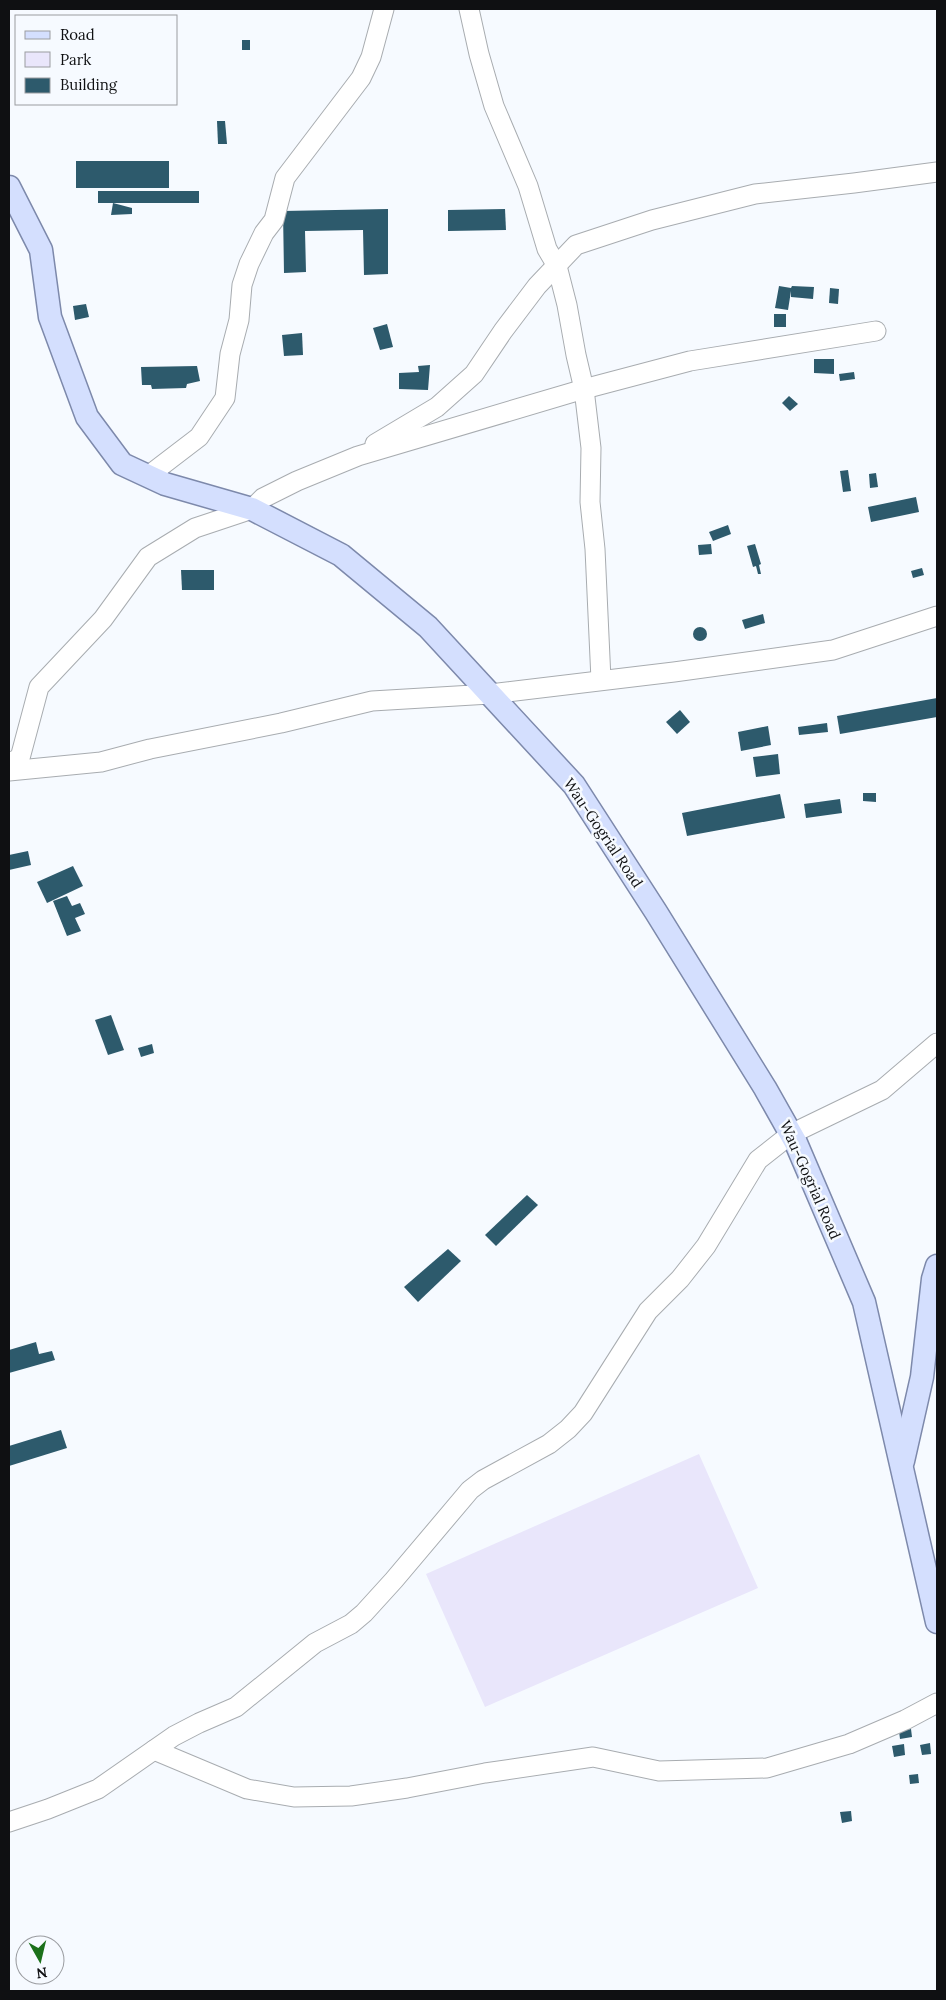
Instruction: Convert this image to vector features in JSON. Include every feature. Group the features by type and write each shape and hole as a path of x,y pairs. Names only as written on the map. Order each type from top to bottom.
{"main road":[{"name":"Wau-Gogrial Road","path":"9,187 41,250 50,317 87,417 122,464 166,484 252,509 342,554 428,627 574,785 656,912 765,1088 791,1134 864,1302 937,1622"},
{"path":"901,1468 922,1377 933,1278 937,1266"}],"street":[{"path":"148,476 198,436 225,398 230,354 239,320 242,285 249,264 264,233 274,220 285,178 361,78 371,57 384,9"},
{"path":"469,9 479,54 494,106 528,186 546,249 557,266 584,389 591,448 590,502 595,549 601,680"},
{"path":"358,456 437,407 474,374 526,301 576,245 652,220 756,194 937,172"},
{"path":"9,763 20,758 39,687 103,619 148,557 195,528 252,509 263,498 297,481 358,456 584,389 690,361 876,331"},
{"path":"9,771 101,762 150,749 281,723 372,701 490,694 833,650 937,616"},
{"path":"9,1822 90,1793 199,1722 236,1707 315,1643 351,1624 364,1613 394,1580 470,1490 483,1480 549,1444 583,1414 648,1311 680,1280 706,1246 758,1160 791,1134 882,1090 937,1043"},
{"path":"154,1750 247,1789 294,1797 351,1796 593,1757 659,1770 767,1768 849,1744 937,1703"}],"green space":[{"path":"699,1454 758,1588 485,1707 426,1574"}],"building":[{"path":"242,40 250,40 250,50 242,50"},
{"path":"217,121 225,121 227,144 218,144"},
{"path":"76,161 169,161 169,188 76,188"},
{"path":"98,191 199,191 199,203 98,203"},
{"path":"113,203 132,208 132,214 111,215"},
{"path":"388,209 388,274 364,275 363,230 305,231 306,272 284,273 283,211"},
{"path":"505,209 506,230 448,231 448,210"},
{"path":"779,286 791,288 792,286 814,287 813,299 791,297 791,291 788,310 775,308"},
{"path":"830,288 839,289 838,304 829,303"},
{"path":"86,304 89,317 75,320 73,306"},
{"path":"774,314 786,314 786,327 774,327"},
{"path":"387,324 393,347 380,350 373,328"},
{"path":"302,333 303,355 284,356 282,335"},
{"path":"814,359 834,359 834,374 814,373"},
{"path":"430,365 428,390 399,389 399,373 419,372 418,366"},
{"path":"197,366 200,381 187,384 186,388 152,389 151,385 142,385 141,367"},
{"path":"854,372 855,379 840,381 839,374"},
{"path":"789,396 798,404 790,411 782,403"},
{"path":"848,470 851,491 843,492 840,471"},
{"path":"876,473 878,487 870,488 869,474"},
{"path":"916,497 919,512 871,522 868,507"},
{"path":"728,525 731,534 713,541 709,532"},
{"path":"711,544 712,554 699,555 698,545"},
{"path":"755,544 761,564 759,565 761,574 758,574 756,566 753,567 747,546"},
{"path":"922,568 924,575 913,578 911,571"},
{"path":"181,570 214,570 214,590 182,590"},
{"path":"763,614 765,623 745,629 742,620"},
{"path":"697,627 703,627 707,634 703,641 697,641 693,637 693,631"},
{"path":"937,698 937,717 840,734 837,716"},
{"path":"680,710 690,722 677,734 666,722"},
{"path":"827,723 828,732 799,735 798,727"},
{"path":"768,726 771,745 741,751 738,732"},
{"path":"778,754 780,774 756,777 753,757"},
{"path":"863,793 876,793 876,802 863,801"},
{"path":"780,794 785,818 687,836 682,813"},
{"path":"840,799 842,813 806,818 804,804"},
{"path":"28,851 31,865 9,870 9,855"},
{"path":"73,866 83,886 47,903 37,882"},
{"path":"67,896 72,906 80,903 85,914 75,918 81,931 67,936 53,901"},
{"path":"111,1015 124,1050 108,1055 95,1020"},
{"path":"152,1044 154,1053 141,1057 138,1048"},
{"path":"527,1195 538,1205 496,1246 485,1235"},
{"path":"448,1249 461,1261 418,1302 404,1287"},
{"path":"36,1342 39,1354 52,1351 55,1360 9,1373 9,1350"},
{"path":"61,1430 67,1448 9,1466 9,1446"},
{"path":"911,1729 912,1737 900,1739 899,1731"},
{"path":"930,1743 931,1754 922,1755 920,1745"},
{"path":"904,1744 905,1755 894,1757 892,1746"},
{"path":"918,1774 919,1783 910,1784 909,1775"},
{"path":"851,1811 852,1821 842,1823 840,1812"}]}
